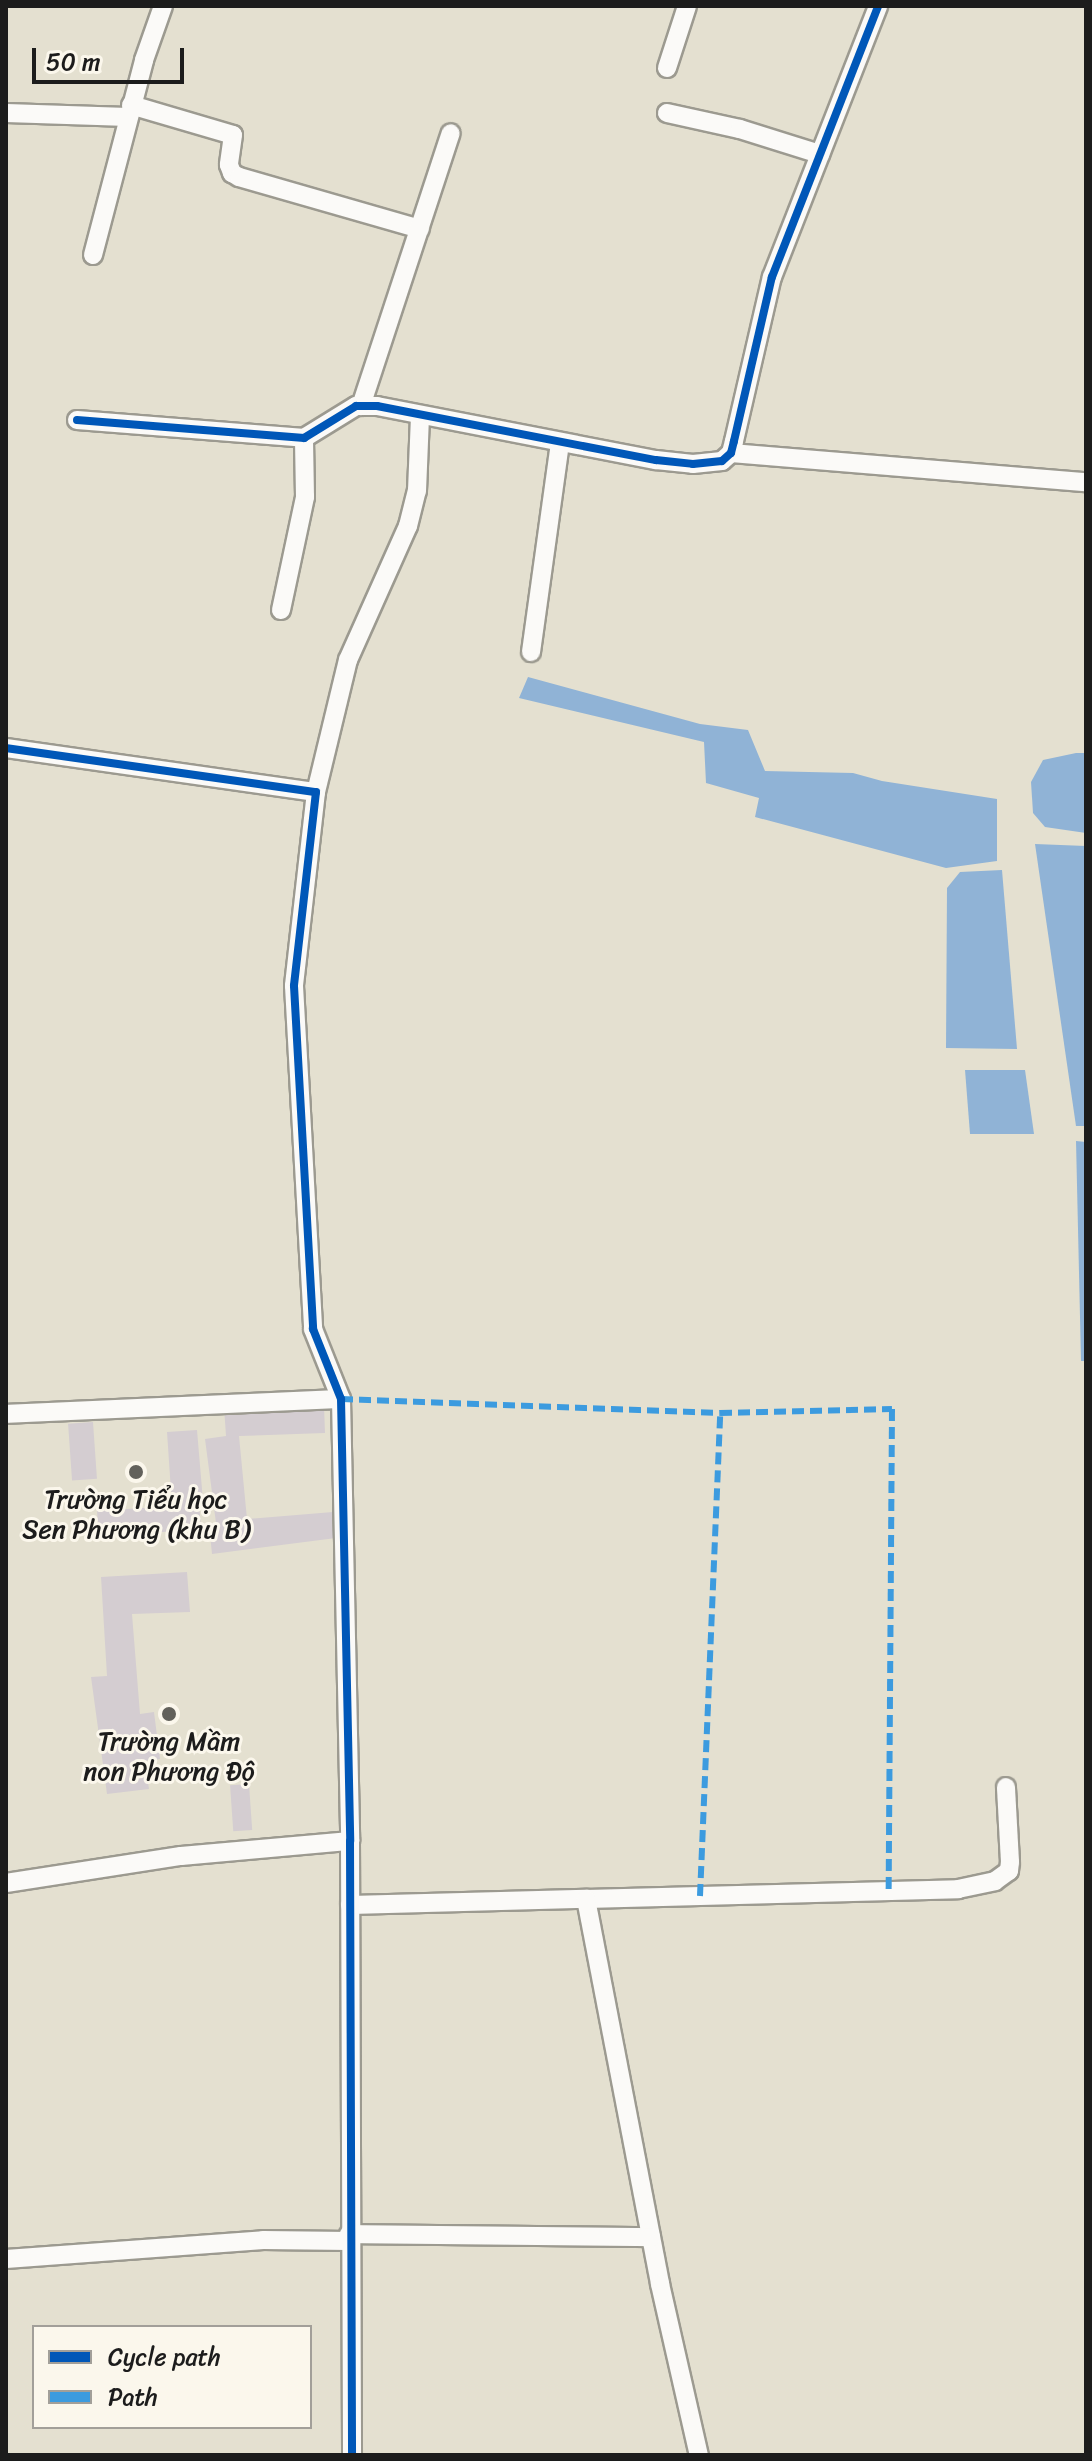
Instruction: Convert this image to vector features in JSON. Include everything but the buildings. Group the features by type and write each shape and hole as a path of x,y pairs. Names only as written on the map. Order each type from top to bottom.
{"street":[{"path":"93,255 130,111 163,6"},
{"path":"667,68 687,6"},
{"path":"77,420 304,438 316,434 343,412 361,406 693,464 722,461 731,453 772,277 872,8"},
{"path":"6,113 130,111 226,130 233,135 229,165 232,173 239,177 420,229"},
{"path":"667,113 740,129 820,154"},
{"path":"361,406 451,133"},
{"path":"352,2455 350,1841 341,1399 313,1329 294,986 316,792 348,660 408,526 417,491 420,415"},
{"path":"281,610 305,497 304,438"},
{"path":"531,652 560,443"},
{"path":"731,453 1086,482"},
{"path":"6,748 316,792"},
{"path":"6,1414 341,1399"},
{"path":"350,1905 958,1889 995,1881 1009,1871 1006,1787"},
{"path":"6,1883 181,1856 350,1841"},
{"path":"586,1899 651,2237 699,2455"},
{"path":"6,2259 263,2240 651,2237"}],"water":[{"path":"528,677 700,724 748,730 765,771 853,773 882,781 997,799 997,861 946,868 755,817 759,798 706,783 704,742 519,698"},
{"path":"1086,753 1086,833 1045,827 1033,813 1031,782 1043,760"},
{"path":"1035,844 1086,846 1086,1126 1076,1126"},
{"path":"1002,870 1017,1049 946,1048 947,888 960,872"},
{"path":"965,1070 1025,1070 1034,1134 970,1134"},
{"path":"1076,1141 1086,1142 1086,1361 1081,1361"}],"marked path":[{"path":"341,1399 720,1413 892,1409 889,1891"},
{"path":"700,1896 720,1413"}],"cycle path":[{"path":"77,420 304,438 356,406 377,406 656,460 693,464 722,461 731,453 772,277 878,6"},
{"path":"6,748 316,792 294,986 313,1329 341,1399 350,1841 352,2455"}],"place":[{"name":"Trường Tiểu học Sen Phương (khu B)","path":"136,1472"},
{"name":"Trường Mầm non Phương Độ","path":"169,1714"}]}
